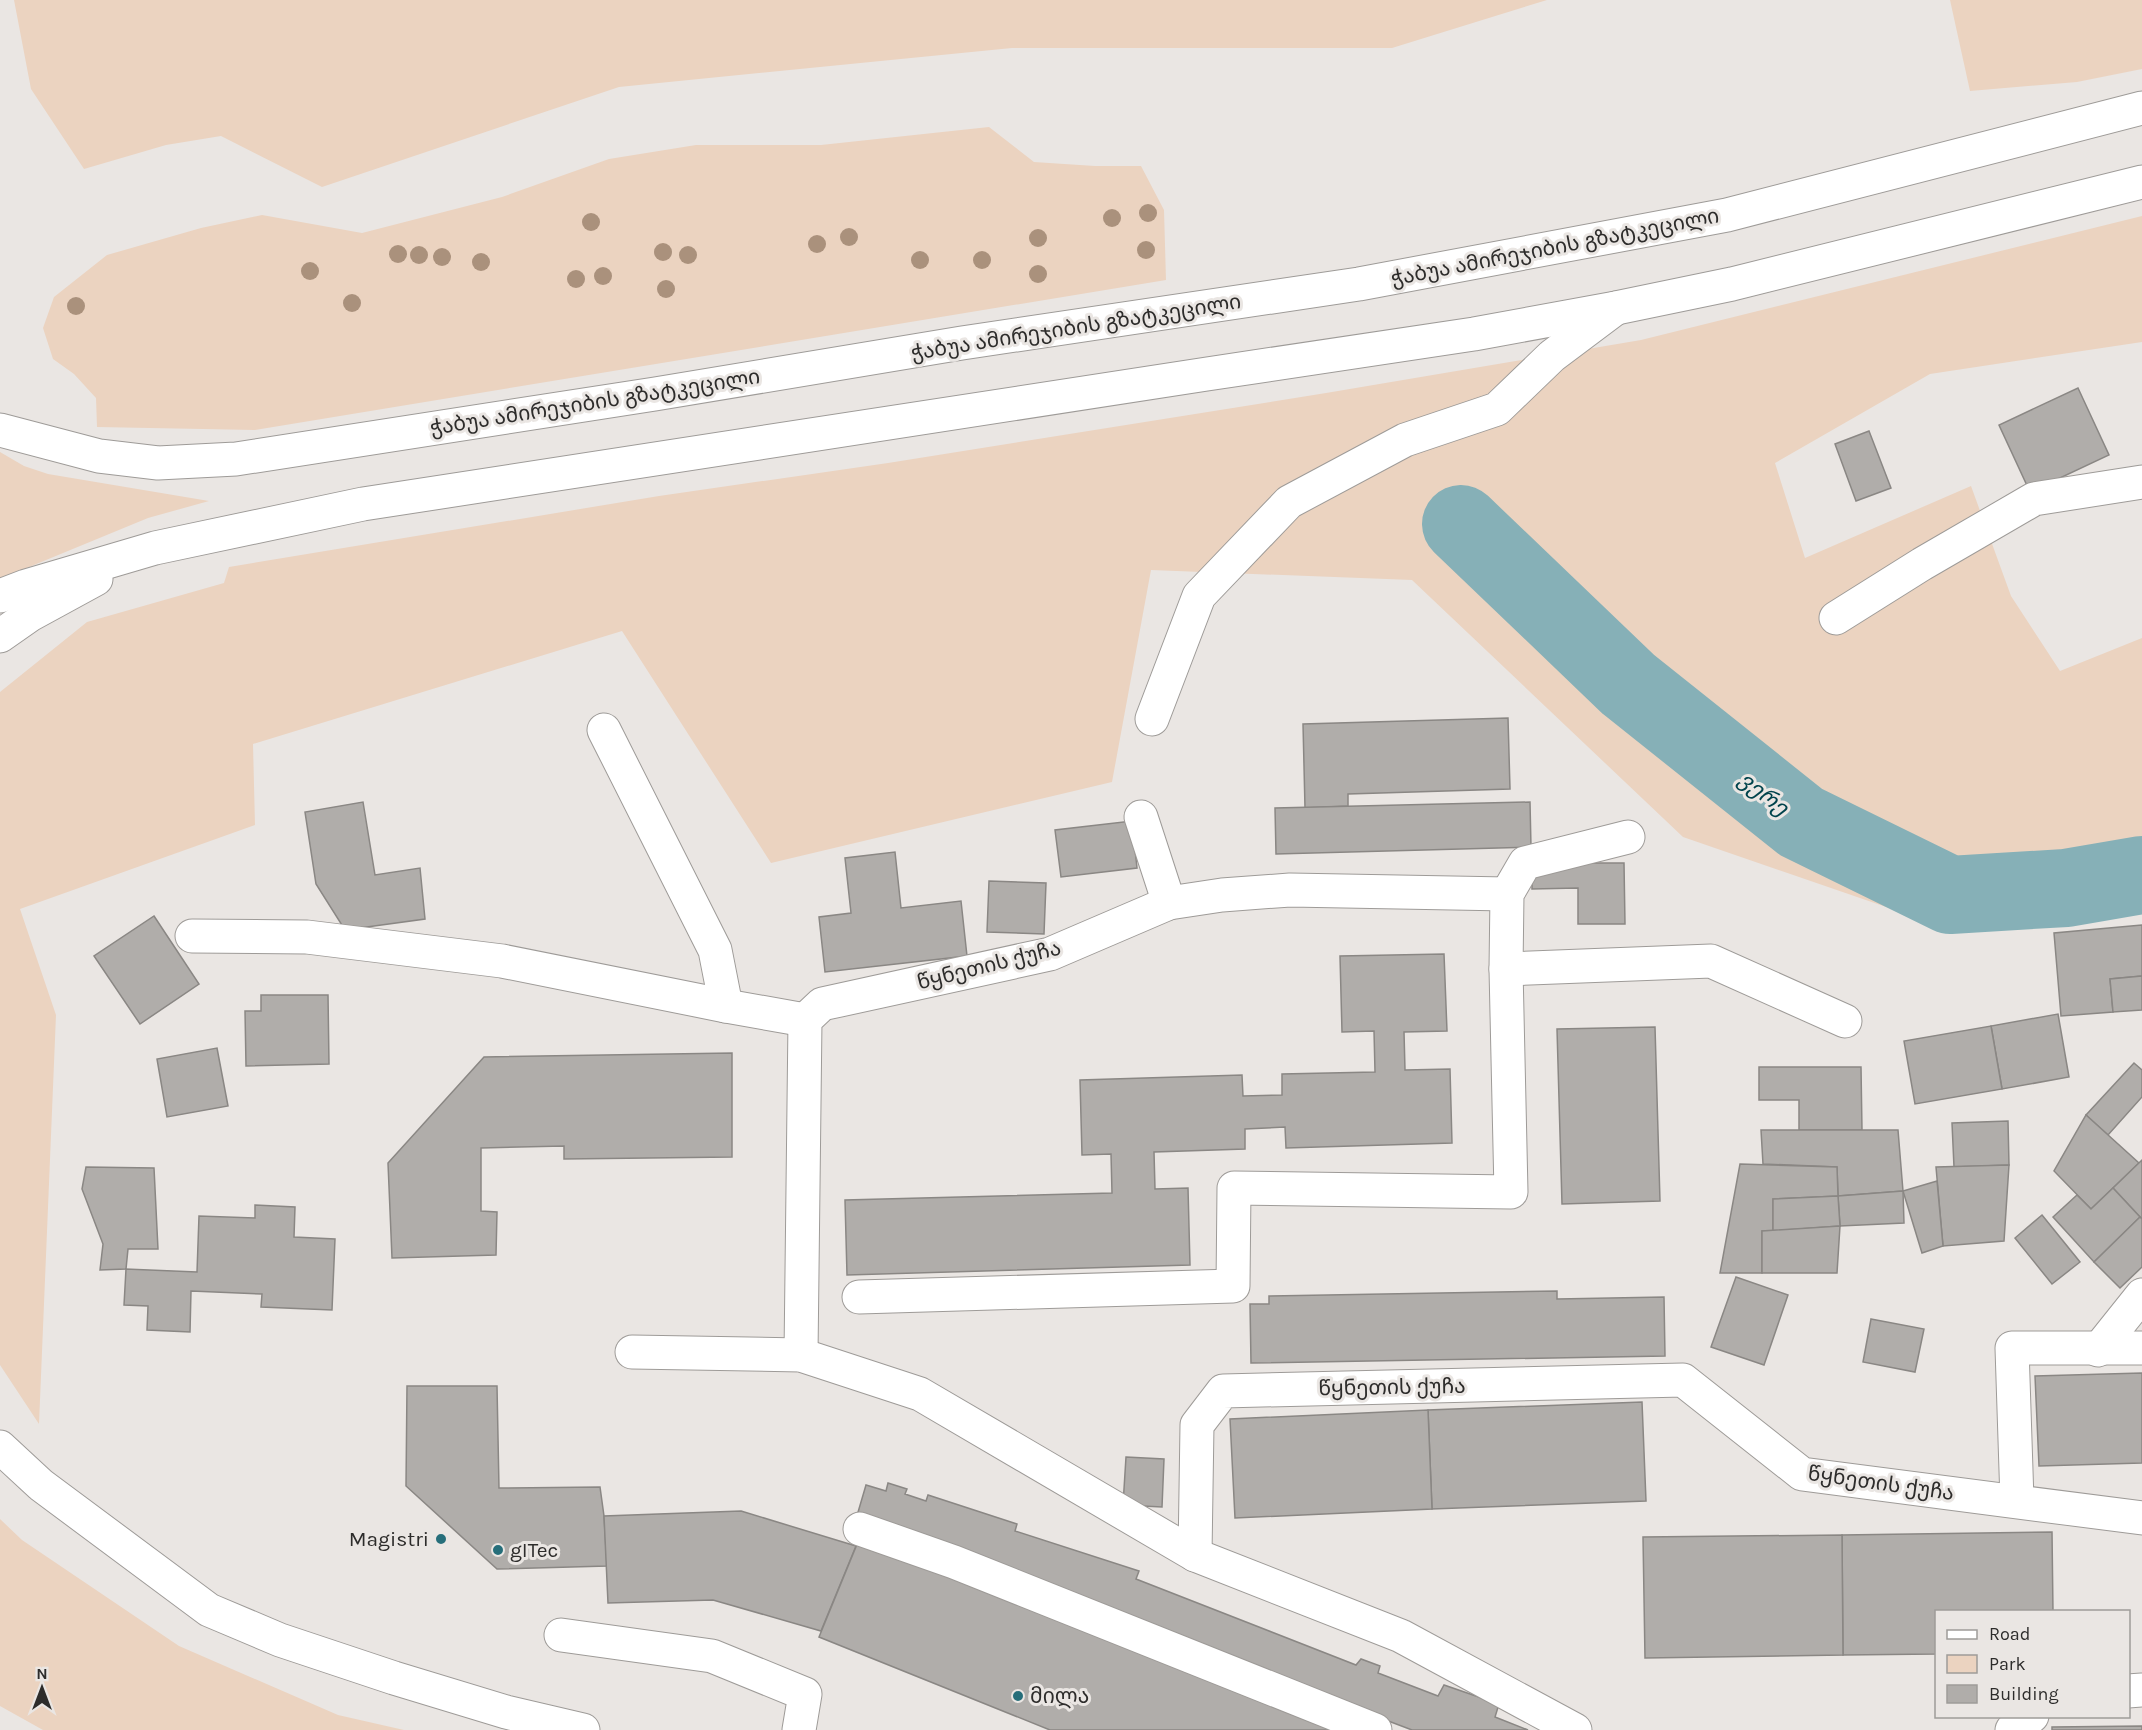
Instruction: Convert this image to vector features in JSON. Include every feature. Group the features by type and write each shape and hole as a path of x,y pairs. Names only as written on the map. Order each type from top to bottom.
{"main road":[{"name":"ჭაბუა ამირეჯიბის გზატკეცილი","path":"0,430 99,456 158,463 236,459 655,394 974,341 1359,284 1727,215 2142,108"},
{"path":"0,596 26,585 155,548 374,502 1474,334 1616,308 1732,284 2142,182"},
{"path":"1152,719 1199,596 1289,502 1405,440 1497,409 1551,356 1616,308"},
{"path":"1836,618 1922,564 2034,499 2142,482"},
{"path":"0,636 30,615 155,548"},
{"path":"604,730 715,950 726,1006"},
{"path":"1141,817 1169,903"},
{"path":"859,1297 1233,1286 1234,1188 1511,1192 1506,969 1507,894 1525,863 1628,837"},
{"name":"წყნეთის ქუჩა","path":"805,1020 822,1004 1050,954 1169,903 1222,895 1290,890 1507,894"},
{"path":"192,936 307,937 502,961 805,1020 801,1355"},
{"path":"1506,969 1711,961 1845,1021"},
{"path":"2098,1350 2142,1295"},
{"path":"2017,1501 2012,1348 2098,1350 2142,1348"},
{"path":"632,1352 801,1355 920,1395 1195,1555 1401,1636 1575,1730"},
{"name":"წყნეთის ქუჩა","path":"1195,1555 1197,1425 1223,1391 1683,1380 1802,1474 2142,1518"},
{"path":"0,1447 41,1485 209,1610 280,1640 394,1678 506,1712 583,1730"},
{"path":"860,1529 954,1562 1375,1730"},
{"path":"561,1635 712,1656 805,1694 799,1730"},
{"path":"2012,1730 2029,1718"}],"green space":[{"path":"14,0 1547,0 1392,48 1012,48 619,87 322,187 221,136 166,145 84,169 31,89"},
{"path":"1950,0 2142,0 2142,69 2077,82 1970,91"},
{"path":"989,127 1034,162 1141,166 1164,210 1166,280 255,430 97,427 96,398 74,374 53,359 43,328 54,297 107,255 201,228 262,215 362,233 502,197 609,159 696,145 821,145"},
{"path":"2142,216 2142,342 1930,374 1775,463 1805,558 1971,486 2011,596 2060,671 2142,638 2142,840 2121,854 1941,874 1814,800 1475,507 1446,541 1768,827 1889,908 1683,837 1412,580 1151,570 1112,782 771,863 622,631 253,744 255,825 20,909 56,1015 39,1424 0,1365 0,692 87,622 224,583 229,567 659,496 888,463 1326,393 1641,340"},
{"path":"0,452 24,466 48,474 209,501 148,518 0,579"},
{"path":"0,1519 22,1540 179,1646 338,1715 404,1730 43,1730 0,1706"}],"building":[{"path":"2078,388 2109,455 2030,492 1999,425"},
{"path":"1869,431 1891,488 1856,501 1835,444"},
{"path":"1508,718 1510,789 1348,794 1348,806 1305,808 1303,724"},
{"path":"363,802 375,875 420,868 425,919 345,930 316,884 305,812"},
{"path":"1530,802 1531,847 1276,854 1275,808"},
{"path":"1132,821 1137,868 1061,877 1055,830"},
{"path":"895,852 901,908 961,901 967,956 825,972 819,917 851,913 845,858"},
{"path":"1532,863 1624,863 1625,924 1578,924 1578,888 1532,889"},
{"path":"989,881 1046,883 1044,934 987,932"},
{"path":"154,916 199,984 140,1024 94,956"},
{"path":"2142,925 2142,976 2110,979 2113,1012 2061,1016 2054,933"},
{"path":"1444,954 1447,1031 1404,1032 1405,1070 1450,1069 1452,1143 1286,1148 1285,1127 1245,1129 1245,1149 1154,1152 1155,1189 1188,1188 1190,1265 847,1275 845,1200 1112,1193 1111,1154 1082,1155 1080,1080 1242,1075 1243,1096 1282,1095 1282,1074 1375,1072 1374,1031 1342,1032 1340,956"},
{"path":"2142,976 2142,1010 2113,1012 2110,979"},
{"path":"261,995 328,995 329,1064 246,1066 245,1011 261,1011"},
{"path":"2058,1014 2069,1077 2002,1089 1991,1026"},
{"path":"1991,1026 2002,1089 1915,1104 1904,1041"},
{"path":"1655,1027 1660,1201 1562,1204 1557,1029"},
{"path":"217,1048 228,1106 167,1117 157,1059"},
{"path":"732,1053 732,1157 564,1159 564,1146 481,1148 481,1211 497,1212 496,1255 392,1258 388,1163 484,1057"},
{"path":"2134,1063 2142,1070 2142,1097 2108,1135 2086,1115"},
{"path":"1759,1067 1861,1067 1862,1130 1799,1130 1799,1100 1759,1100"},
{"path":"2086,1115 2139,1163 2091,1209 2054,1171"},
{"path":"2008,1121 2009,1165 1954,1167 1952,1123"},
{"path":"1761,1130 1898,1130 1903,1191 1838,1196 1837,1167 1763,1164"},
{"path":"2142,1160 2142,1219 2113,1188"},
{"path":"1740,1164 1837,1167 1838,1196 1773,1199 1773,1231 1762,1231 1762,1273 1720,1273"},
{"path":"2009,1165 2004,1241 1943,1246 1936,1167"},
{"path":"86,1167 154,1168 158,1249 128,1249 126,1269 100,1270 103,1244 82,1189"},
{"path":"1937,1181 1943,1246 1922,1253 1903,1191"},
{"path":"2113,1188 2140,1217 2094,1262 2053,1217 2077,1195 2091,1209"},
{"path":"1903,1191 1904,1223 1840,1226 1838,1196"},
{"path":"1838,1196 1840,1226 1773,1231 1773,1199"},
{"path":"255,1205 295,1207 294,1237 335,1239 332,1310 261,1307 262,1294 191,1291 190,1332 147,1330 148,1306 124,1305 126,1269 197,1272 199,1216 255,1218"},
{"path":"2042,1215 2080,1262 2052,1284 2015,1238"},
{"path":"2140,1217 2142,1219 2142,1267 2120,1288 2094,1262"},
{"path":"1840,1226 1837,1273 1762,1273 1762,1231"},
{"path":"1736,1277 1788,1295 1764,1365 1711,1347"},
{"path":"1557,1291 1557,1299 1664,1297 1665,1356 1251,1363 1250,1304 1269,1304 1269,1296"},
{"path":"1871,1319 1924,1329 1915,1372 1863,1362"},
{"path":"2142,1373 2142,1463 2039,1466 2035,1376"},
{"path":"407,1386 497,1386 499,1488 600,1487 607,1566 497,1569 406,1486"},
{"path":"1642,1402 1646,1501 1432,1509 1428,1410"},
{"path":"1428,1410 1432,1509 1235,1518 1230,1419"},
{"path":"1126,1457 1164,1459 1162,1507 1123,1505"},
{"path":"888,1483 907,1489 905,1494 926,1501 928,1495 1017,1524 1015,1531 1139,1571 1136,1579 1356,1665 1361,1659 1380,1666 1378,1673 1438,1696 1444,1685 1499,1704 1495,1717 1528,1730 1412,1730 856,1519 866,1485 886,1491"},
{"path":"741,1511 856,1546 821,1631 713,1600 608,1603 604,1516"},
{"path":"2052,1532 2053,1610 1935,1610 1935,1654 1843,1655 1842,1535"},
{"path":"1842,1535 1843,1655 1645,1658 1643,1537"},
{"path":"860,1537 1339,1730 1050,1730 819,1637"},
{"path":"2142,1726 2142,1730 2052,1730 2052,1727"}],"waterway":[{"name":"ვერე","path":"1461,524 1628,684 1801,822 1950,895 2066,888 2142,875"}],"place":[{"name":"Magistri","path":"441,1539"},
{"name":"gITec","path":"498,1550"},
{"name":"მილა","path":"1018,1696"}]}
